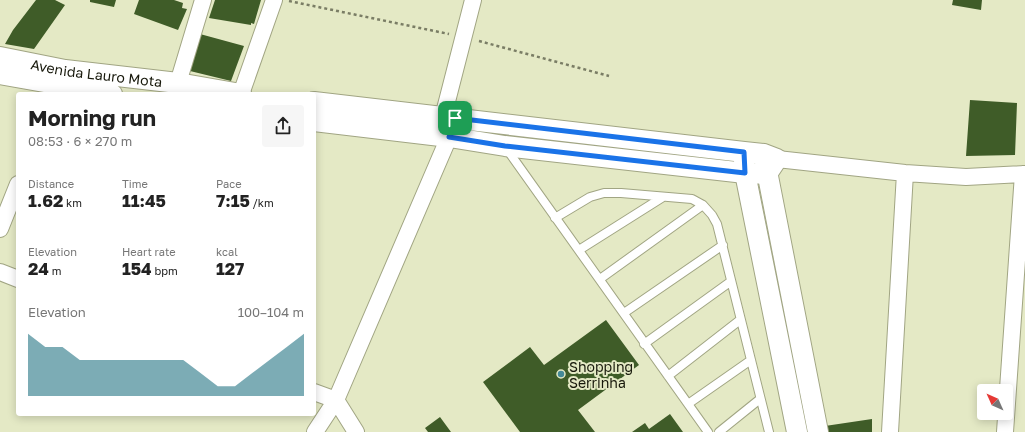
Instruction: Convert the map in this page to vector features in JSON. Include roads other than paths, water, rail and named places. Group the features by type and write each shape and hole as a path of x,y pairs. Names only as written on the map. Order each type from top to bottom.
{"street":[{"path":"178,83 203,0"},
{"path":"234,92 274,0"},
{"path":"315,432 336,400 449,124 473,0"},
{"name":"Avenida Lauro Mota","path":"0,57 65,70 178,83 228,92"},
{"name":"Avenida Lauro Mota","path":"0,74 56,90 84,92"},
{"path":"316,102 449,124 499,145 745,173 770,162"},
{"path":"316,121 500,124 744,152 770,162 966,177 1024,174 1005,432"},
{"path":"499,145 500,124"},
{"path":"744,152 745,173 797,432"},
{"path":"770,162 818,432"},
{"path":"890,432 905,173"},
{"path":"0,229 16,189"},
{"path":"0,272 16,278"},
{"path":"316,393 336,400 356,432"}],"lane":[{"path":"499,145 579,250 644,344 708,432"},
{"path":"555,218 590,197 604,193 692,199 703,205 712,215 717,224 723,245 730,282 769,432"},
{"path":"579,250 663,197"},
{"path":"600,279 703,205"},
{"path":"624,313 723,245"},
{"path":"644,344 730,282"},
{"path":"668,376 740,320"},
{"path":"688,404 751,360"},
{"path":"719,432 760,399"}],"place":[{"name":"Shopping Serrinha","path":"561,374"}]}
